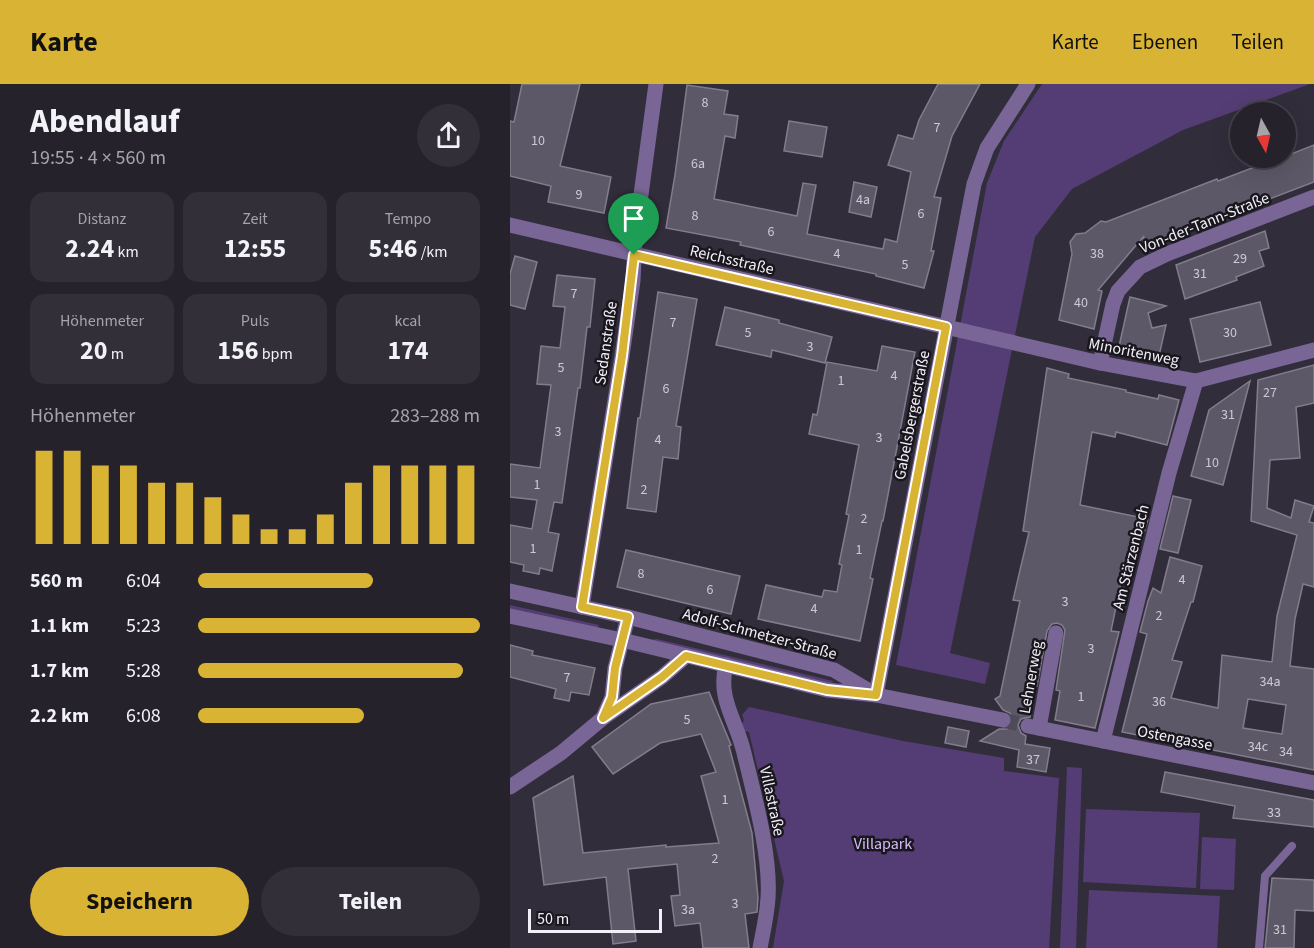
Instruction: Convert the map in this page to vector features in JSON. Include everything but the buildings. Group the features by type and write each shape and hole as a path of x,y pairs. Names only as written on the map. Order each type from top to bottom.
{"street":[{"name":"Sedanstraße","path":"582,607 622,356 656,84"},
{"name":"Gabelsbergerstraße","path":"876,695 974,184 987,148 1028,84"},
{"name":"Von-der-Tann-Straße","path":"1100,363 1118,291 1140,267 1167,254 1314,197"},
{"name":"Reichsstraße","path":"510,225 946,327"},
{"name":"Minoritenweg","path":"946,327 1100,363 1196,381 1314,350"},
{"name":"Am Stärzenbach","path":"1103,741 1169,472 1196,381"},
{"name":"Adolf-Schmetzer-Straße","path":"510,591 628,617 834,670 876,695"},
{"path":"510,616 622,640 827,690 876,695 1003,720"},
{"path":"603,718 612,697 615,668 628,617"},
{"name":"Lehnerweg","path":"1034,727 1056,633"},
{"path":"510,787 561,753 603,718 662,677 686,656"},
{"name":"Villastraße","path":"726,665 722,680 726,704 744,750 763,839 768,897 760,948"},
{"name":"Ostengasse","path":"1034,727 1314,783"}],"lane":[{"path":"1259,948 1265,876 1292,846"}],"green space":[{"path":"1042,84 1310,84 1260,102 1230,102 1230,113 1183,130 1072,189 1035,237 950,653 990,663 985,684 896,665 987,183 1004,141"},
{"path":"510,605 599,625 597,629 510,609"},
{"path":"657,639 833,681 832,684 649,640"},
{"name":"Villapark","path":"749,707 903,741 1004,758 1004,771 1059,778 1049,948 773,948 784,881 749,732 744,731 742,724 744,720 742,715"},
{"path":"1067,767 1082,768 1076,948 1060,948"},
{"path":"1086,809 1200,813 1196,888 1083,882"},
{"path":"1202,837 1236,839 1234,890 1200,889"},
{"path":"1089,890 1220,896 1217,948 1086,948"}],"tunnel":[{"path":"1003,720 1028,726"}],"route":[{"path":"634,255 946,327 876,695 827,690 686,656 662,677 603,718 612,697 615,668 628,617 582,607 622,356 633,281 634,255"}]}
